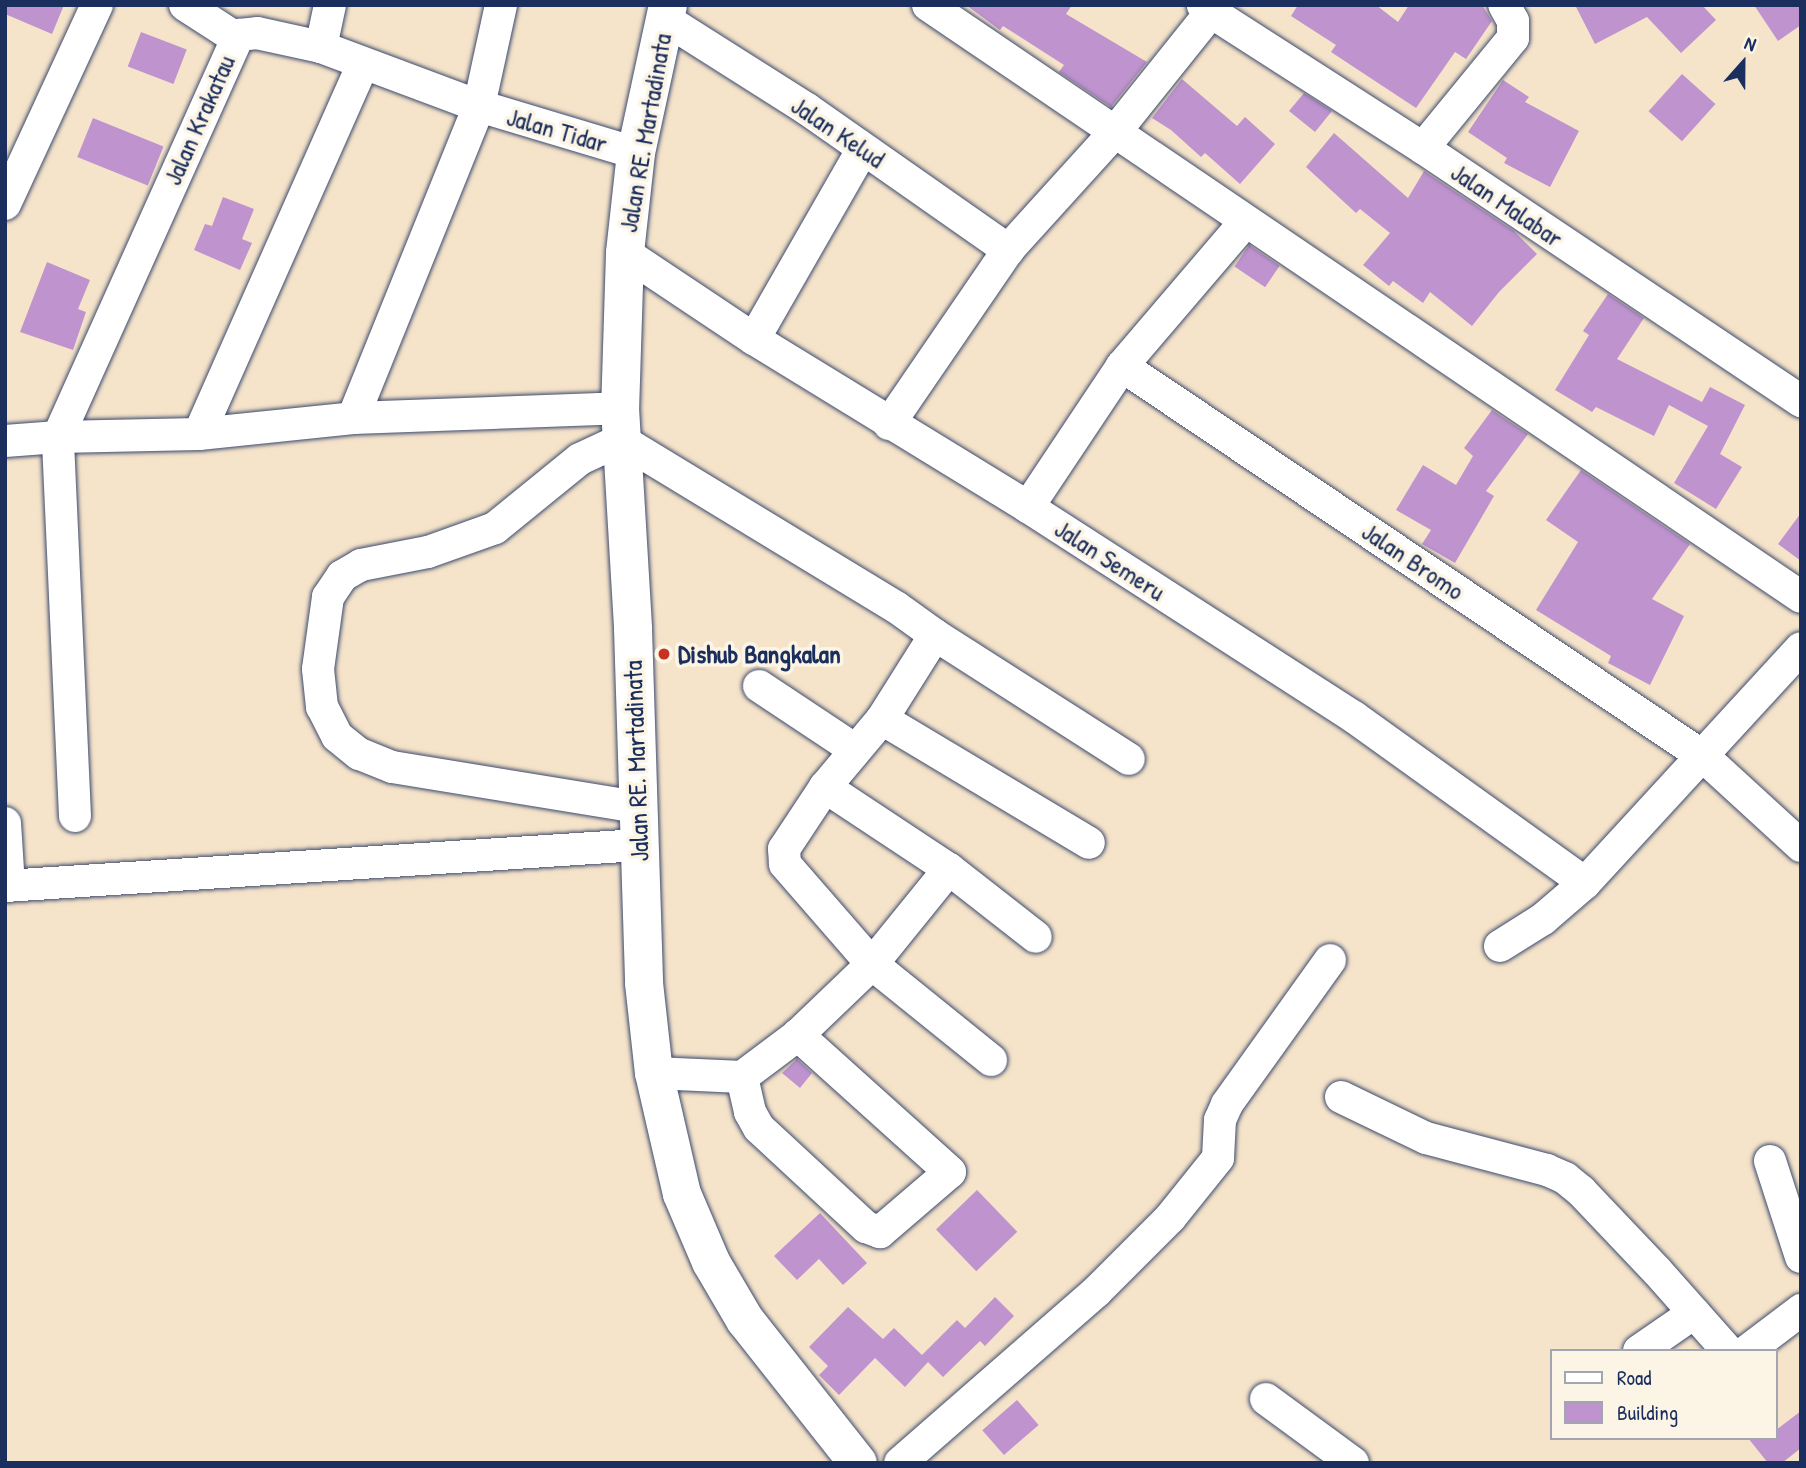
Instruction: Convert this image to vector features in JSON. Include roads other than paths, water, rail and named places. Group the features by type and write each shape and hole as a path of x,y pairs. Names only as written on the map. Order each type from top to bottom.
{"main road":[{"name":"Jalan RE. Martadinata","path":"667,12 636,153 625,253 620,424 633,629 644,983 654,1073 682,1194 711,1262 746,1320 858,1463"}],"street":[{"path":"5,204 97,5"},
{"path":"185,5 236,38"},
{"path":"321,47 330,5"},
{"path":"353,418 478,106 501,5"},
{"path":"928,5 1801,597"},
{"path":"1423,148 1513,38 1513,21 1504,5"},
{"path":"888,424 1008,250 1115,132 1207,8"},
{"name":"Jalan Malabar","path":"1207,8 1423,148 1801,401"},
{"name":"Jalan Kelud","path":"667,12 1008,250"},
{"name":"Jalan Krakatau","path":"58,437 236,38 244,32 257,33 321,47 478,106"},
{"path":"199,434 363,64"},
{"name":"Jalan Tidar","path":"478,106 636,153"},
{"path":"754,339 863,149"},
{"path":"1028,507 1122,366 1245,222"},
{"name":"Jalan Semeru","path":"625,253 754,339 888,424 1028,507 1354,716 1585,883"},
{"name":"Jalan Bromo","path":"1122,366 1704,757 1801,846"},
{"path":"5,441 199,434 353,418 620,424 935,635 1129,759"},
{"path":"620,424 495,528 428,552 404,554 350,569 328,597 318,668 322,707 337,736 359,754 392,767 637,807"},
{"path":"58,437 75,816"},
{"path":"935,635 883,719 854,749 825,787 784,849 783,859 872,964 990,1060"},
{"path":"1500,946 1543,919 1585,883 1704,757 1801,648"},
{"path":"759,686 854,749"},
{"path":"883,719 1089,842"},
{"path":"825,787 950,869 1036,937"},
{"path":"5,823 7,886 639,845"},
{"path":"654,1073 742,1077 798,1035 872,964 950,869"},
{"path":"900,1463 1097,1292 1170,1218 1218,1158 1220,1121 1227,1104 1330,960"},
{"path":"742,1077 750,1112 759,1128 866,1227 880,1232 950,1172 798,1035"},
{"path":"1341,1097 1426,1138 1547,1170 1564,1178 1581,1191 1726,1349"},
{"path":"1770,1161 1801,1256"},
{"path":"1750,1349 1801,1310"},
{"path":"1642,1349 1694,1313"},
{"path":"1266,1399 1318,1454 1353,1463"}],"place":[{"name":"Dishub Bangkalan","path":"664,654"}]}
